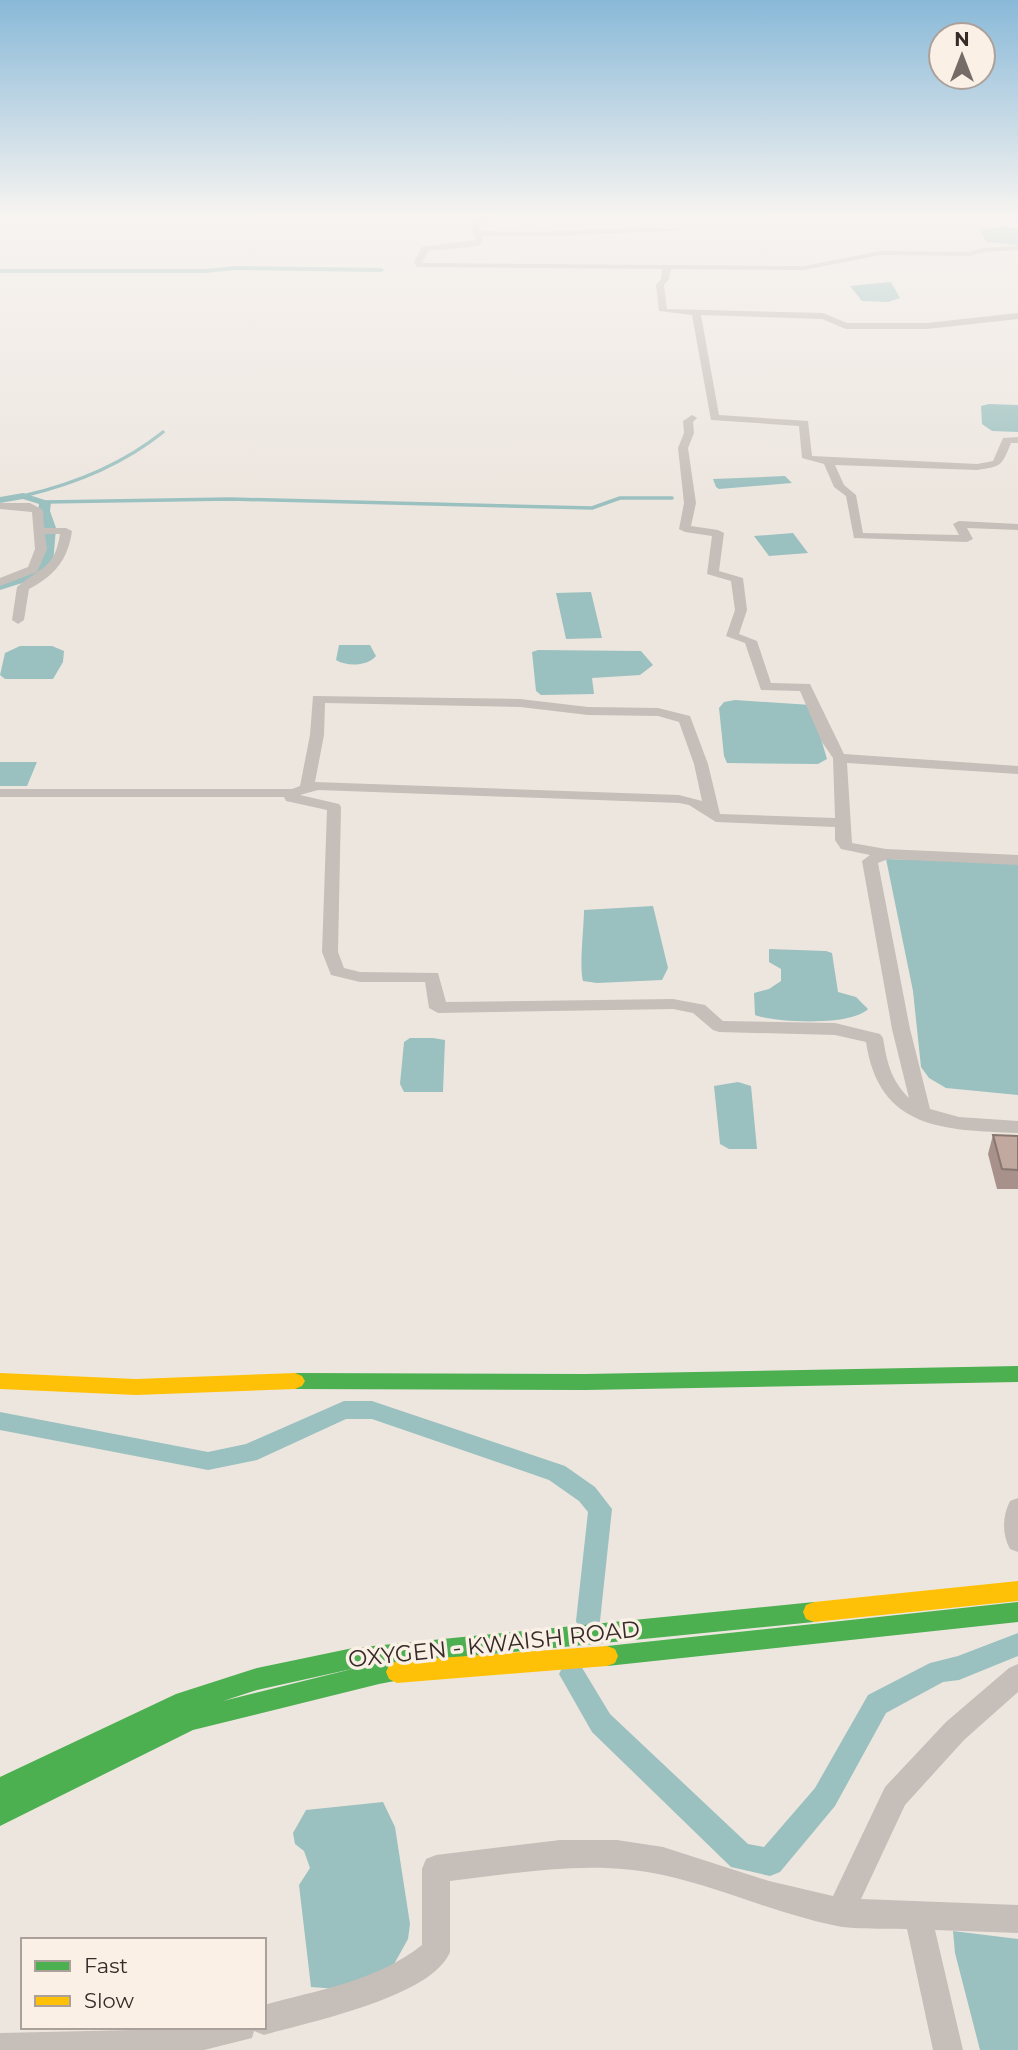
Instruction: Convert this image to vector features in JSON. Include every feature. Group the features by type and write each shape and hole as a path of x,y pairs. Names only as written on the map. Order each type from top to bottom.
{"main road":[{"path":"0,1381 136,1387 313,1380 585,1382 1018,1374"},
{"name":"OXYGEN - KWAISH ROAD","path":"0,1789 176,1705 257,1679 353,1658 1018,1591"},
{"name":"OXYGEN - KWAISH ROAD","path":"0,1814 189,1720 380,1674 605,1656 1018,1612"}],"street":[{"path":"661,309 823,316 846,326 927,326 1018,316"},
{"path":"696,312 715,418 804,423 807,458 977,467 996,464 1007,440 1018,440"},
{"path":"692,418 688,421 689,433 683,448 690,503 685,529 718,533 712,574 737,578 741,610 732,636 751,642 766,687 805,687 817,707 832,749 840,758 842,823 846,846 886,854 1018,860"},
{"path":"828,461 839,487 851,495 858,536 967,539 959,524 1018,527"},
{"path":"0,506 30,506 37,510 40,531 39,559 33,569 0,582"},
{"path":"18,620 23,587 57,566 64,551 66,531 40,531"},
{"path":"712,814 701,764 685,719 659,712 588,711 520,703 318,699 317,735 300,790 291,797 334,807 330,952 337,971 360,977 432,977 439,1008 673,1004 699,1009 719,1026 835,1029 874,1038 880,1073 895,1095 922,1114 959,1124 1018,1127"},
{"path":"840,758 1018,770"},
{"path":"0,793 371,787 679,799 694,802 719,818 842,823"},
{"path":"886,854 870,860 871,873 912,1079 922,1114"},
{"path":"1018,1508 1015,1529 1018,1542"},
{"path":"839,1912 895,1796 955,1731 1018,1676"},
{"path":"266,2019 372,1988 418,1969 436,1952 436,1869 560,1854 617,1854 663,1861 769,1895 839,1912 1018,1919"},
{"path":"918,1916 948,2050"},
{"path":"0,2048 158,2045 223,2037"}],"water":[{"path":"1018,405 1018,432 992,431 982,424 981,406"},
{"path":"785,476 792,483 719,489 713,479"},
{"path":"793,533 808,553 769,556 754,536"},
{"path":"591,592 602,638 566,639 556,593"},
{"path":"339,645 370,645 376,656 363,664 341,662 336,660"},
{"path":"20,646 52,646 64,651 63,662 53,679 5,679 0,675 5,653"},
{"path":"641,651 653,665 640,675 592,678 594,694 541,695 536,691 532,652"},
{"path":"735,700 811,705 827,759 818,764 727,763 719,708 724,702"},
{"path":"0,762 37,762 27,786 0,786"},
{"path":"886,859 1018,863 1018,1095 946,1088 929,1078 921,1067 913,991"},
{"path":"653,906 668,968 662,980 597,983 583,981 584,910"},
{"path":"769,949 832,953 838,992 856,997 868,1009 847,1018 813,1021 779,1020 755,1015 754,993 769,989 781,981 781,969 769,962"},
{"path":"410,1038 445,1040 443,1092 404,1092 400,1084 404,1042"},
{"path":"738,1082 751,1086 757,1149 729,1149 720,1144 714,1086"},
{"path":"383,1802 395,1827 410,1924 408,1939 393,1966 338,1989 311,1987 299,1885 310,1868 304,1851 295,1844 293,1833 306,1810"},
{"path":"953,1931 1018,1939 1018,2050 980,2050 955,1953"}],"building":[{"path":"993,1135 1018,1136 1018,1170 1002,1169"}],"waterway":[{"path":"23,496 61,486 97,472 131,454 163,432"},
{"path":"0,500 23,496 45,502 44,511 50,528 47,564 31,576 0,586"},
{"path":"45,502 230,499 592,508 620,498 672,498"},
{"path":"0,1421 208,1461 249,1453 344,1410 372,1410 557,1473 587,1494 600,1509 588,1621"},
{"path":"572,1674 601,1723 708,1826 741,1857 770,1862 825,1797 877,1704 939,1671 959,1668 1018,1644"}],"traffic: fast":[{"path":"295,1381 585,1382 1018,1374"},
{"path":"0,1789 176,1705 257,1679 353,1658 814,1612"},
{"path":"607,1656 1018,1612"},
{"path":"0,1814 189,1720 379,1673 397,1672"}],"traffic: slow":[{"path":"0,1381 136,1387 295,1381"},
{"path":"814,1612 1018,1591"},
{"path":"397,1672 607,1656"}]}
